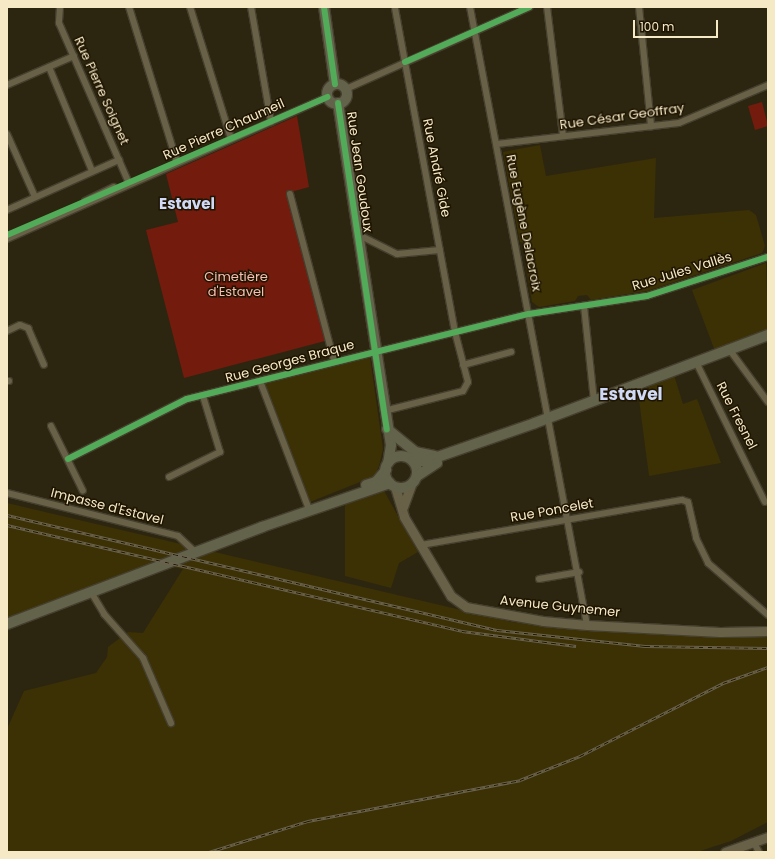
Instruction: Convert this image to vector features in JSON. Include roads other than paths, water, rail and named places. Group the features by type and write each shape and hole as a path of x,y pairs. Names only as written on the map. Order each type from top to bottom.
{"main road":[{"path":"324,7 335,84"},
{"path":"335,84 346,89 346,98 338,103 328,97 330,87 335,84"},
{"name":"Rue Jean Goudoux","path":"338,103 358,243"},
{"path":"7,624 268,525 376,482 387,466 391,445 384,411 376,351 358,243"},
{"path":"387,466 409,458 441,456 550,418 768,335"},
{"path":"402,513 411,485 417,476 428,466 526,430 535,423"},
{"path":"387,429 415,452 441,456"},
{"path":"391,445 409,458 417,476"},
{"path":"387,466 392,485"},
{"path":"309,509 392,485 411,485"},
{"name":"Avenue Guynemer","path":"392,485 402,513 457,604 543,621 587,625 705,632 768,631"},
{"path":"725,852 768,837"}],"street":[{"name":"Rue Pierre Soignet","path":"60,7 59,23 129,183"},
{"path":"129,7 176,162"},
{"path":"190,7 231,139"},
{"path":"251,7 271,122"},
{"name":"Rue André Gide","path":"384,411 463,391 468,382 455,332 395,7"},
{"name":"Rue Eugène Delacroix","path":"470,7 550,418 579,572 587,625"},
{"path":"346,89 529,7"},
{"path":"547,7 563,136"},
{"path":"639,7 651,126"},
{"path":"7,86 74,56"},
{"path":"49,67 92,171"},
{"name":"Rue César Geoffray","path":"497,144 651,126 696,117 742,94 768,85"},
{"name":"Rue Pierre Chaumeil","path":"7,239 176,162 328,97"},
{"path":"7,134 35,197"},
{"path":"7,210 119,160"},
{"name":"Rue Pierre Chaumeil","path":"7,235 129,183"},
{"path":"290,194 334,361"},
{"name":"Rue Jean Goudoux","path":"358,243 376,247"},
{"name":"Rue Jean Goudoux","path":"358,243 397,254 440,250"},
{"name":"Rue Jules Vallès","path":"529,314 647,296 768,257"},
{"path":"584,306 594,401"},
{"name":"Rue Georges Braque","path":"68,459 174,405 334,361 529,314"},
{"path":"7,331 20,325 28,328 44,365"},
{"path":"730,349 768,402"},
{"path":"463,365 511,352"},
{"name":"Rue Fresnel","path":"696,362 765,502"},
{"path":"260,381 309,509"},
{"path":"169,477 220,452 203,396"},
{"path":"51,426 83,491"},
{"name":"Impasse d'Estavel","path":"7,493 178,536 195,552"},
{"name":"Rue Poncelet","path":"420,545 675,501 688,502 696,538 708,563 768,615"},
{"path":"539,580 579,572"},
{"path":"91,592 104,614 143,658 171,723"},
{"path":"754,843 758,852"}],"railway":[{"path":"7,515 497,630 645,646 768,648"},
{"path":"7,525 462,631 576,646"},
{"path":"209,852 308,821 520,780 580,756 723,683 768,667"}],"district":[{"name":"Estavel","path":"187,204"},
{"name":"Estavel","path":"631,395"}],"park label":[{"name":"Cimetière d'Estavel","path":"236,286"}]}
